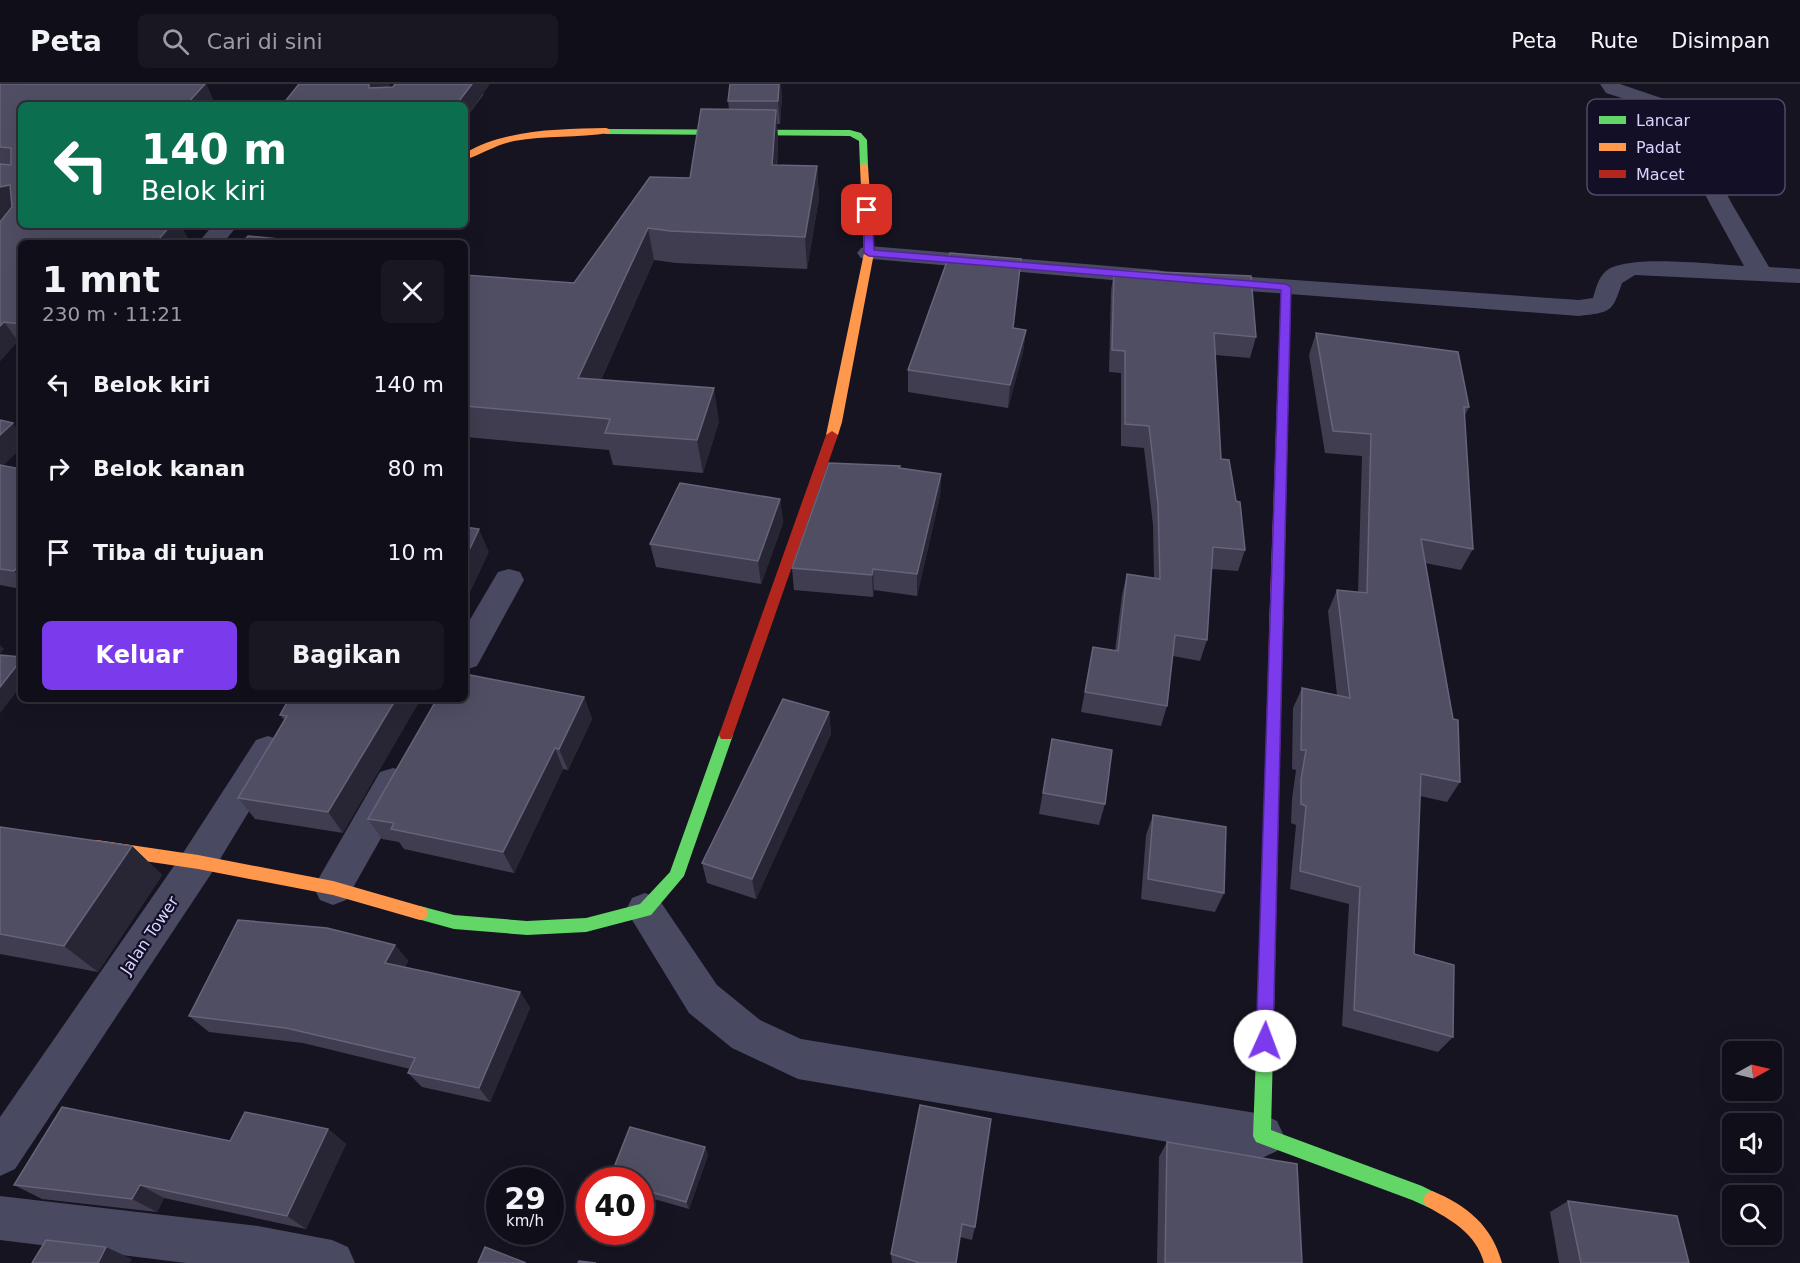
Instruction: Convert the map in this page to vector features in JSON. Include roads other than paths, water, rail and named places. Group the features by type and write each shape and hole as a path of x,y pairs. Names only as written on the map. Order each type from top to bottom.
{"street":[{"path":"1610,84 1613,89 1644,99"},
{"path":"82,845 198,862 333,888 454,922 527,928 586,925 645,910 676,876 836,422 869,253 863,140 858,135 568,131 504,142 468,154"},
{"path":"1716,195 1761,274"},
{"path":"213,240 223,228"},
{"path":"869,253 1579,308 1598,306 1605,299 1610,280 1621,271 1634,268 1800,276"},
{"path":"1262,1136 1286,287"},
{"path":"468,652 509,580"},
{"name":"Jalan Tower","path":"0,1154 198,862 285,722"},
{"path":"333,888 407,759"},
{"path":"645,910 703,999 747,1034 798,1059 1262,1136 1416,1192 1469,1220 1491,1251 1493,1263"},
{"path":"0,1218 258,1248 332,1263"}]}
